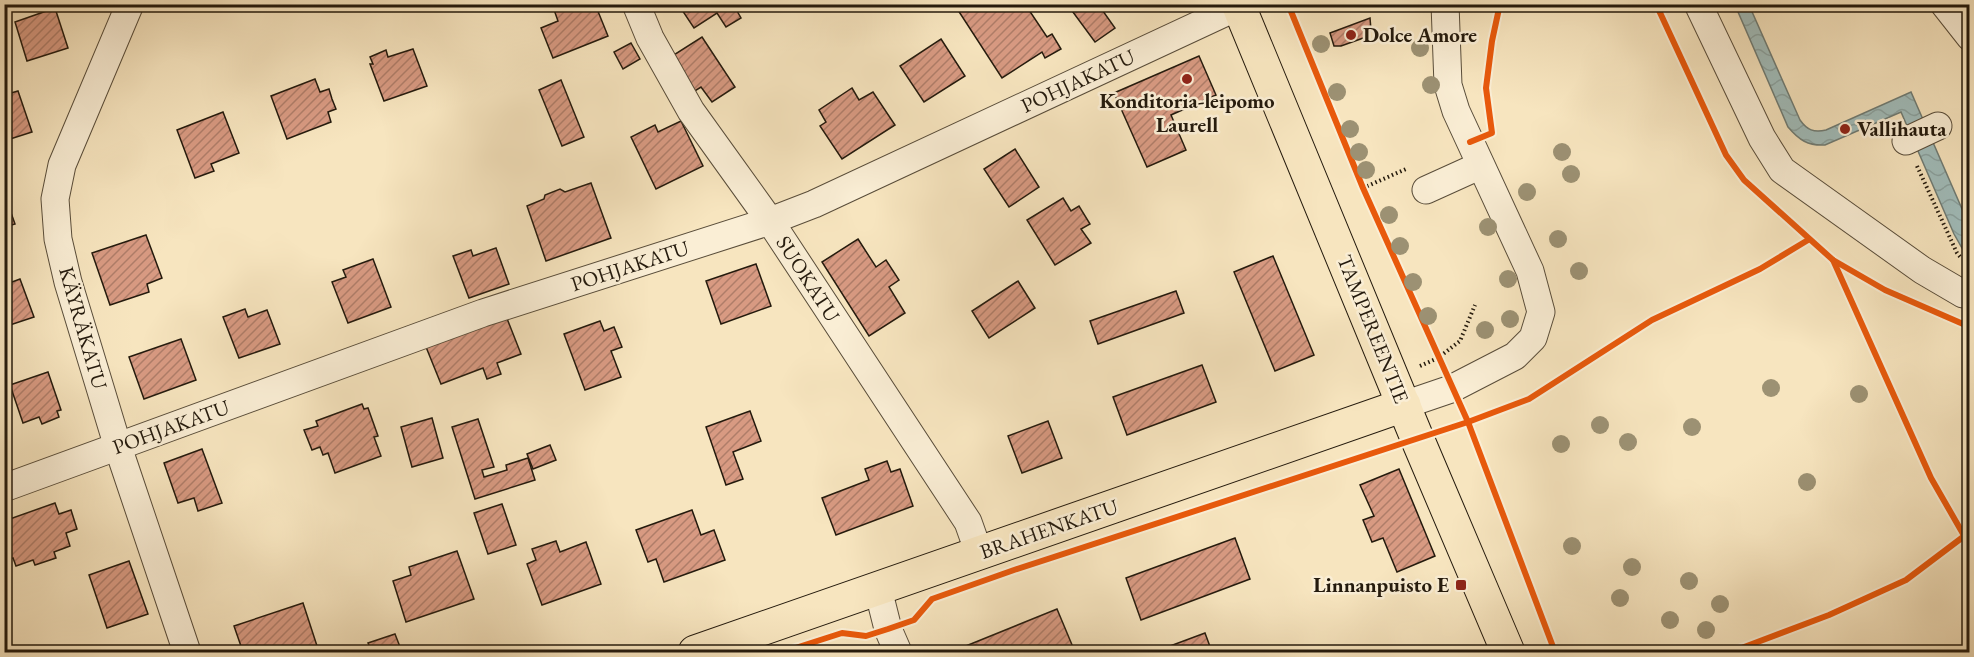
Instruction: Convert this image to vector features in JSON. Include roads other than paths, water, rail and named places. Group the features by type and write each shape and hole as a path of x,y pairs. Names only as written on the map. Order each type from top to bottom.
{"main road":[{"name":"TAMPEREENTIE","path":"1238,5 1508,652"},
{"name":"BRAHENKATU","path":"695,652 979,553 1399,392"}],"street":[{"name":"KÄYRÄKATU","path":"130,4 62,165 55,199 58,239 68,282 118,447 187,652"},
{"name":"SUOKATU","path":"636,4 650,38 691,111 770,221 968,522 979,553"},
{"path":"1399,392 1451,389 1515,356 1533,339 1541,312 1530,271 1479,166 1456,111 1448,85 1445,4"},
{"path":"1698,4 1762,138 1782,170 1922,270 1963,294 1970,295"},
{"path":"1944,4 1970,37"},
{"name":"POHJAKATU","path":"4,488 483,313 770,221 814,204 1238,5"},
{"path":"1906,141 1938,126"},
{"path":"1426,190 1479,166"},
{"path":"878,589 888,629 898,652"}],"water":[{"name":"Vallihauta","path":"1735,5 1749,5 1800,120 1811,130 1826,130 1911,92 1969,225 1969,254 1962,248 1954,234 1901,112 1825,145 1800,139 1788,127"}],"place":[{"name":"Dolce Amore","path":"1351,35"},
{"name":"Konditoria-leipomo Laurell","path":"1187,79"},
{"name":"Vallihauta","path":"1845,129"},
{"name":"Linnanpuisto E","path":"1461,585"}]}
